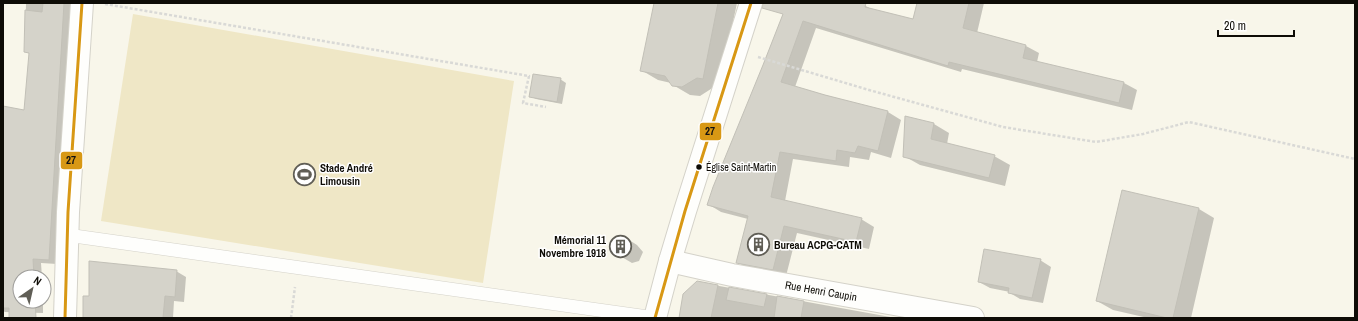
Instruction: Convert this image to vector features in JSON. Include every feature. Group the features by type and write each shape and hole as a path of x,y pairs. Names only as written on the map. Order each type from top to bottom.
{"street":[{"path":"65,318 67,235 82,3"},
{"path":"655,318 670,261 751,3"},
{"name":"Rue Henri Caupin","path":"670,261 732,275 973,318"}],"lane":[{"path":"67,235 655,318"}],"path":[{"path":"99,3 528,76 523,103 546,107"},
{"path":"736,51 1003,127 1096,142 1143,134 1189,122 1355,159"},
{"path":"291,318 297,267"}],"shaded area":[{"name":"Stade André Limousin","path":"133,14 514,81 483,283 101,221"}],"building":[{"path":"43,3 64,3 49,260 33,259 34,269 12,269 12,309 35,309 36,318 9,318 9,308 3,308 3,106 24,110 29,53 24,52 25,10 42,12"},
{"path":"654,3 718,3 703,79 697,78 682,87 672,86 665,76 640,71"},
{"path":"763,3 866,3 865,7 913,19 917,3 969,3 963,28 1026,45 1023,58 1124,82 1119,103 949,62 948,66 803,21 781,82 888,111 878,151 858,146 855,153 837,150 836,161 780,152 771,197 862,218 856,242 784,226 773,270 736,263 748,216 707,205 783,14 762,8"},
{"path":"533,74 561,78 557,102 529,97"},
{"path":"905,116 934,123 931,139 995,155 989,178 903,157"},
{"path":"1122,190 1199,208 1173,318 1167,318 1096,301"},
{"name":"Mémorial 11 Novembre 1918","path":"618,237 626,237 633,245 628,256 620,258 612,251 611,246 613,241"},
{"path":"984,249 1041,259 1032,298 1008,293 1009,288 978,282"},
{"path":"89,261 177,270 175,297 165,296 163,318 83,318 83,296 89,296"},
{"path":"697,281 718,285 711,318 679,318 683,294"},
{"path":"729,287 767,294 764,307 726,300"},
{"path":"777,296 804,301 801,318 774,318"}],"transit line":[{"name":"27","path":"65,318 68,212 82,3"},
{"name":"27","path":"655,318 685,211 751,3"}],"place":[{"name":"Église Saint-Martin","path":"699,167"},
{"name":"Stade André Limousin","path":"304,174"},
{"name":"Bureau ACPG-CATM","path":"759,245"},
{"name":"Mémorial 11 Novembre 1918","path":"621,246"}]}
